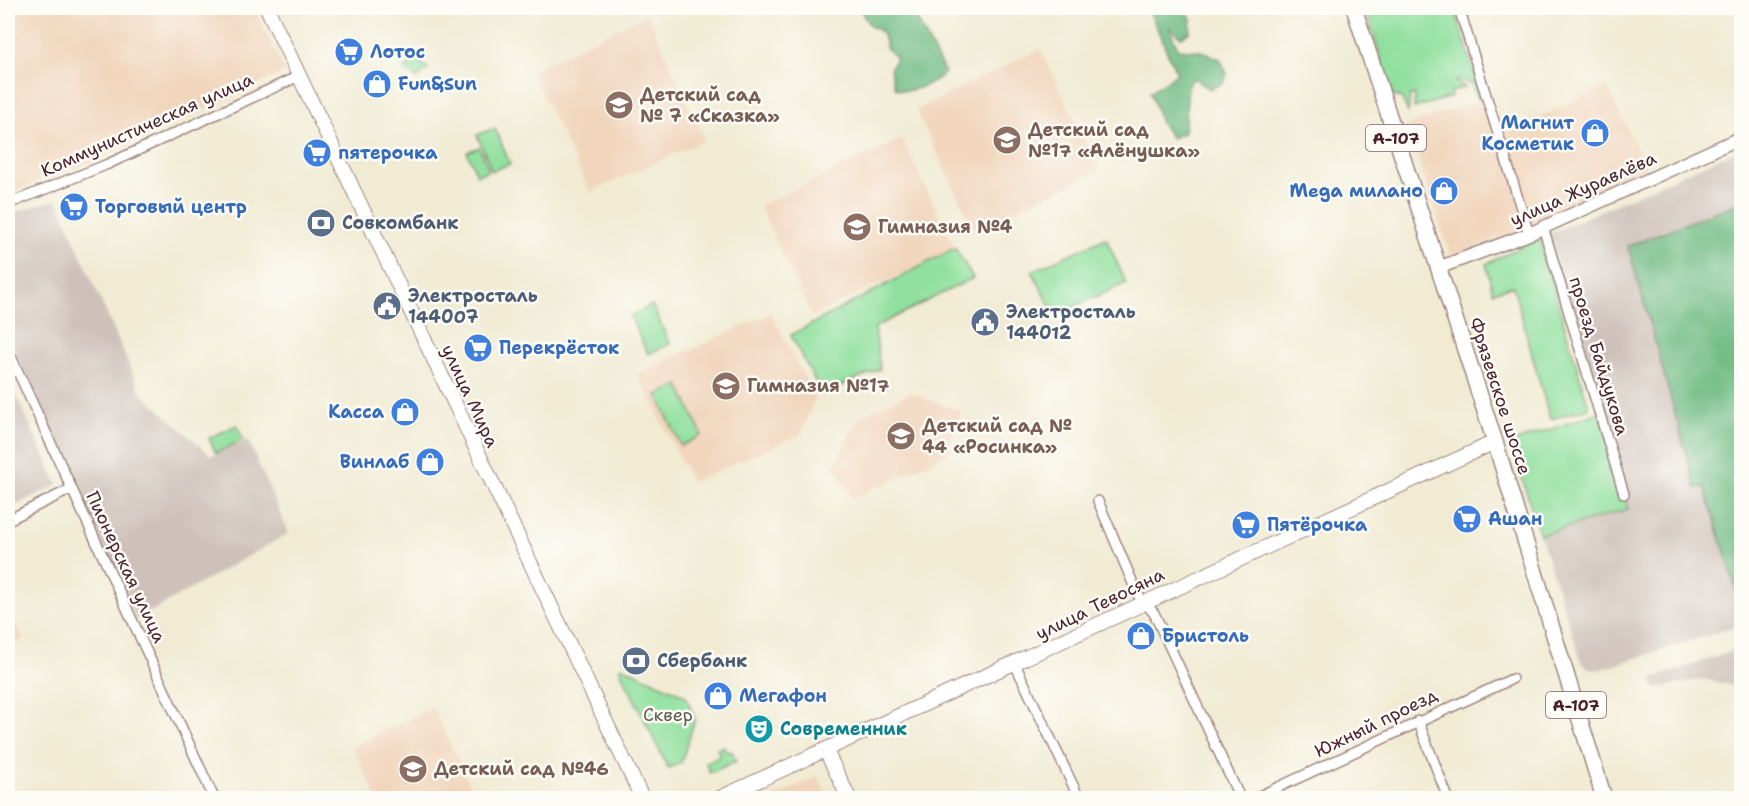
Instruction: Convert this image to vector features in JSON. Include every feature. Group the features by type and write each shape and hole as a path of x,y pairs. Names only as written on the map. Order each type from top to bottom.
{"highway":[{"name":"Фрязевское шоссе","path":"1354,8 1495,442 1604,798"}],"main road":[{"name":"улица Мира","path":"267,8 642,798"},
{"name":"улица Тевосяна","path":"720,798 1495,442"},
{"path":"826,751 849,798"}],"street":[{"path":"1459,8 1529,234"},
{"name":"Коммунистическая улица","path":"8,204 108,164 299,76"},
{"name":"улица Журавлёва","path":"1438,267 1529,234 1742,137"},
{"name":"проезд Байдукова","path":"1543,227 1624,494"},
{"name":"Пионерская улица","path":"8,350 214,798"},
{"path":"8,520 71,489"},
{"path":"1098,501 1126,570 1143,602 1154,613 1240,798"},
{"path":"1015,664 1078,798"},
{"name":"Южный проезд","path":"1255,798 1512,679"},
{"path":"1418,721 1448,798"}],"shaded area":[{"path":"8,8 254,8 285,72 75,170 67,163 38,175 40,181 8,194"},
{"name":"Детский сад № 7 «Сказка»","path":"647,14 705,140 590,192 531,71"},
{"name":"Детский сад №17 «Алёнушка»","path":"1040,49 1099,170 974,230 916,110"},
{"path":"1606,86 1649,173 1539,223 1451,257 1407,125 1485,99 1496,137"},
{"name":"Гимназия №4","path":"902,139 955,248 812,316 759,206"},
{"path":"1741,148 1741,202 1628,246 1696,487 1704,486 1741,603 1741,625 1599,670 1589,668 1582,663 1540,535 1628,509 1549,234"},
{"path":"57,199 141,393 211,456 248,440 289,533 136,620 8,337 8,215"},
{"name":"Гимназия №17","path":"771,313 815,398 801,434 692,482 637,374"},
{"path":"8,378 58,485 8,509"},
{"name":"Детский сад № 44 «Росинка»","path":"910,392 961,412 947,454 853,499 834,466 859,418"},
{"path":"8,606 23,639 8,646"},
{"path":"1741,648 1741,688 1703,679 1655,689 1651,679"},
{"name":"Детский сад №46","path":"433,708 473,792 459,798 377,798 352,746"},
{"path":"818,776 828,798 770,798"}],"green space":[{"path":"859,8 911,8 945,73 928,84 914,89 895,88 890,69 896,58 887,49 882,32 870,26"},
{"path":"1148,8 1186,8 1191,19 1190,32 1181,37 1169,27 1178,49 1201,51 1220,59 1227,74 1223,83 1210,89 1193,78 1188,87 1184,133 1172,138 1161,123 1150,92 1177,74"},
{"path":"1365,8 1455,8 1482,98 1478,99 1471,84 1459,80 1455,82 1465,87 1450,92 1451,97 1414,108 1415,95 1410,96 1408,112 1402,98 1393,96"},
{"path":"418,58 428,70 417,78 404,69"},
{"path":"495,128 510,164 492,171 477,135"},
{"path":"479,147 489,170 477,175 467,152"},
{"path":"1741,202 1741,603 1704,486 1696,488 1628,246"},
{"path":"1106,238 1126,283 1055,315 1032,271"},
{"path":"1539,238 1589,408 1550,419 1513,286 1493,292 1486,264"},
{"path":"955,248 973,278 875,327 880,369 822,394 791,335"},
{"path":"652,305 670,344 648,354 630,316"},
{"path":"679,385 702,435 681,446 657,395"},
{"path":"1600,412 1628,509 1540,535 1511,443"},
{"path":"237,425 243,440 216,453 209,438"},
{"name":"Сквер","path":"621,666 686,696 695,719 681,763 668,768 620,670"},
{"path":"724,746 727,753 732,751 736,761 710,773 706,763 720,756 717,749"}],"place":[{"name":"Лотос","path":"349,52"},
{"name":"Fun&Sun","path":"377,84"},
{"name":"Детский сад № 7 «Сказка»","path":"619,105"},
{"name":"Магнит Косметик","path":"1595,133"},
{"name":"Детский сад №17 «Алёнушка»","path":"1007,140"},
{"name":"пятерочка","path":"317,153"},
{"name":"Mega милано","path":"1444,191"},
{"name":"Торговый центр","path":"74,207"},
{"name":"Совкомбанк","path":"321,223"},
{"name":"Гимназия №4","path":"857,227"},
{"name":"Электросталь 144007","path":"387,306"},
{"name":"Электросталь 144012","path":"985,322"},
{"name":"Перекрёсток","path":"478,348"},
{"name":"Гимназия №17","path":"726,386"},
{"name":"Касса","path":"405,412"},
{"name":"Детский сад № 44 «Росинка»","path":"901,436"},
{"name":"Винлаб","path":"430,462"},
{"name":"Ашан","path":"1467,519"},
{"name":"Пятёрочка","path":"1246,525"},
{"name":"Бристоль","path":"1141,636"},
{"name":"Сбербанк","path":"636,661"},
{"name":"Мегафон","path":"718,696"},
{"name":"Современник","path":"759,729"},
{"name":"Детский сад №46","path":"413,769"}]}
